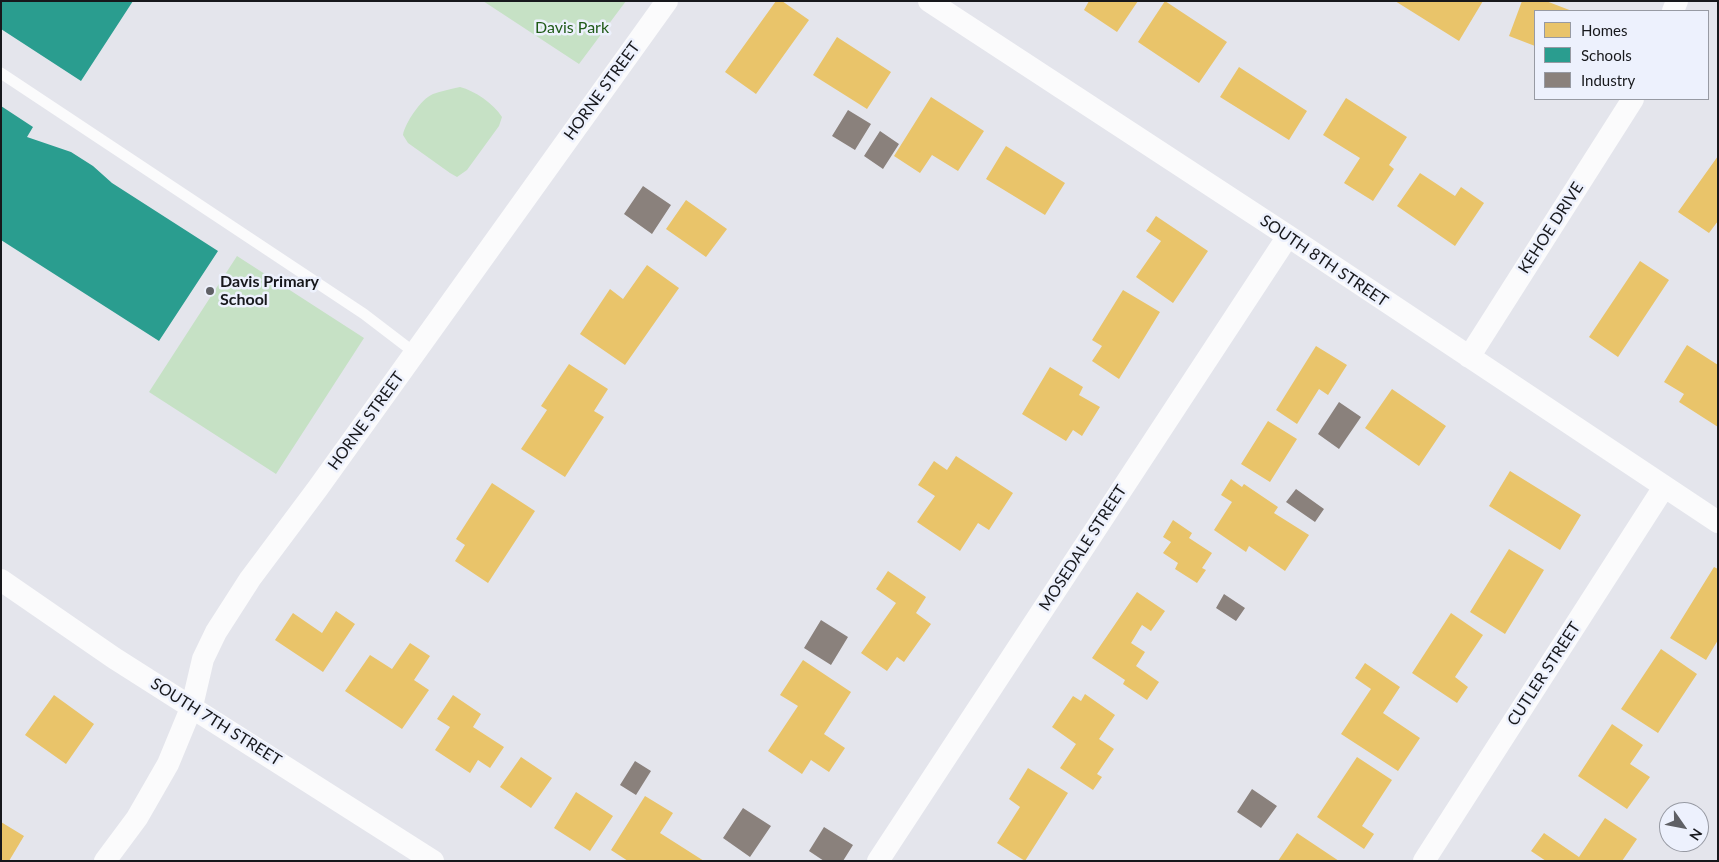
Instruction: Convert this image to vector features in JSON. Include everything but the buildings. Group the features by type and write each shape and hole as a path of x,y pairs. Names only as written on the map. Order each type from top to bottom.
{"street":[{"name":"HORNE STREET","path":"105,861 137,818 168,764 192,706 202,659 221,624 250,579 667,1"},
{"name":"SOUTH 8TH STREET","path":"929,1 1288,236 1664,488 1718,522"},
{"name":"KEHOE DRIVE","path":"1469,357 1632,100"},
{"name":"MOSEDALE STREET","path":"878,861 1288,236"},
{"name":"CUTLER STREET","path":"1424,861 1664,488"},
{"name":"SOUTH 7TH STREET","path":"1,580 114,658 433,861"}],"lane":[{"path":"1,73 364,314 415,352"}],"green space":[{"name":"Davis Park","path":"483,1 626,1 579,64"},
{"path":"460,87 472,91 483,98 502,117 499,126 467,170 457,177 408,143 403,135 414,112 428,97"},
{"path":"237,256 364,338 276,474 149,392"}],"place":[{"name":"Davis Primary School","path":"210,291"}]}
